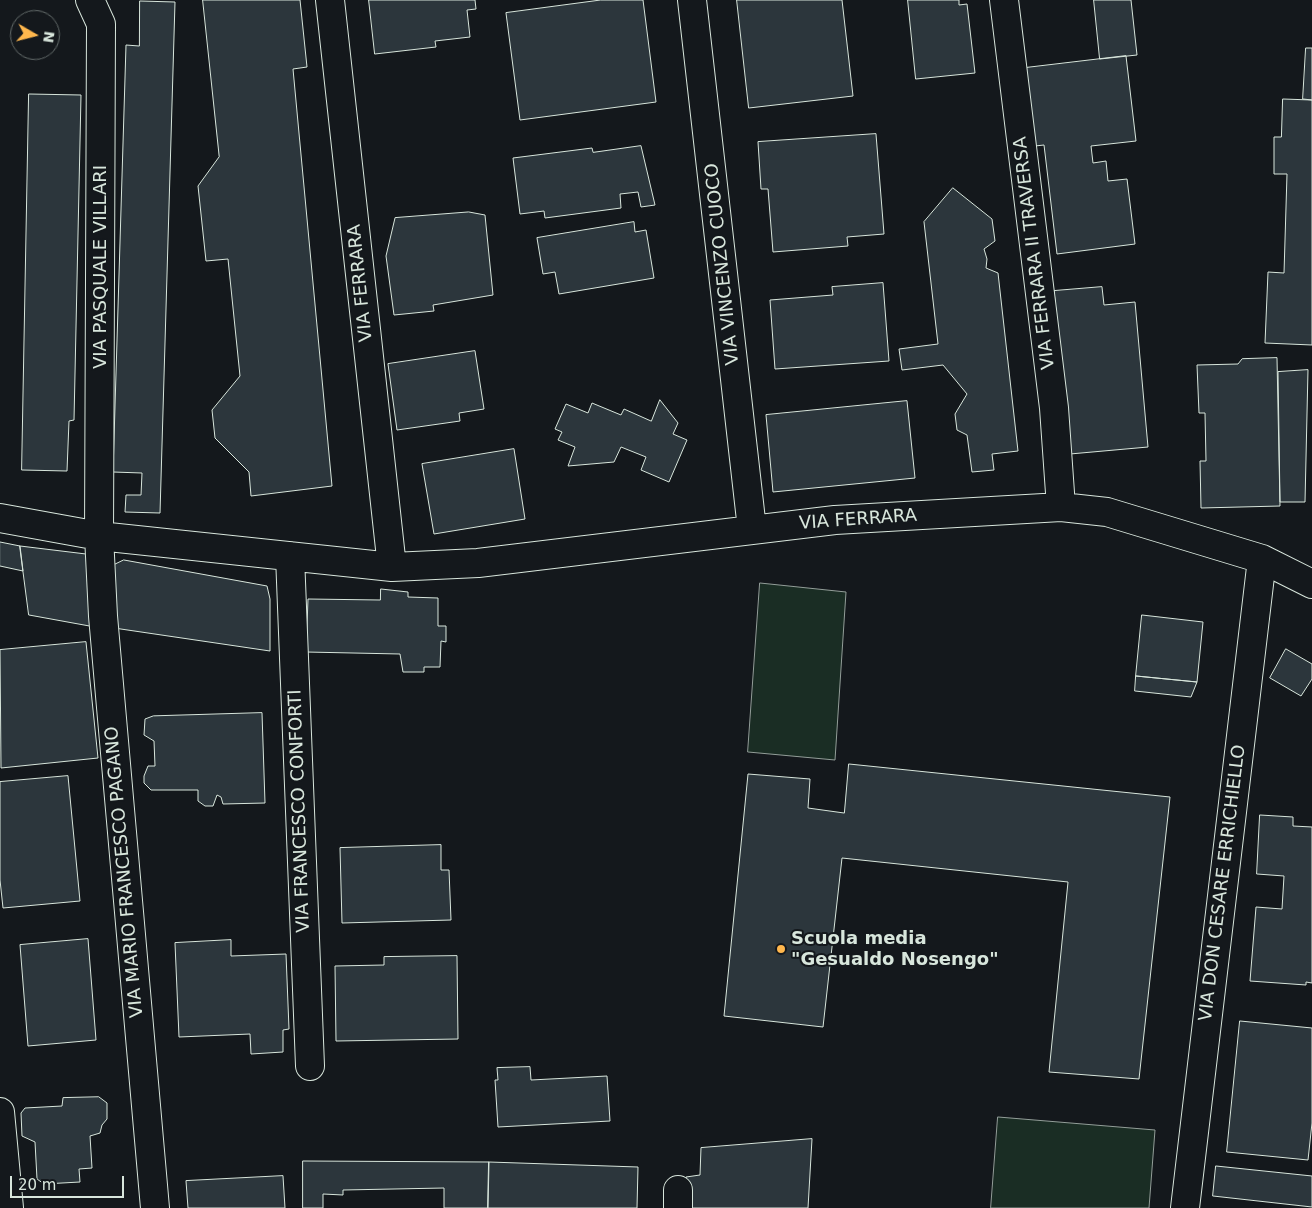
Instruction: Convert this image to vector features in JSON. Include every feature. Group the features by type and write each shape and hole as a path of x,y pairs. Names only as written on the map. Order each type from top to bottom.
{"street":[{"name":"VIA PASQUALE VILLARI","path":"90,0 102,24 99,536"},
{"name":"VIA FERRARA","path":"330,0 392,567"},
{"name":"VIA VINCENZO CUOCO","path":"692,0 752,529"},
{"name":"VIA FERRARA II TRAVERSA","path":"1004,0 1054,408 1061,507"},
{"name":"VIA FERRARA","path":"0,518 99,536 392,567 478,562 835,520 1061,507 1108,512 1262,559 1312,584"},
{"name":"VIA MARIO FRANCESCO PAGANO","path":"99,536 103,616 155,1208"},
{"name":"VIA FRANCESCO CONFORTI","path":"290,556 310,1066"},
{"name":"VIA DON CESARE ERRICHIELLO","path":"1185,1208 1262,559"},
{"path":"0,1112 9,1208"}],"green space":[{"path":"760,583 846,592 835,760 748,752"},
{"path":"998,1117 1155,1130 1149,1208 991,1208"}],"building":[{"path":"203,0 300,0 307,67 293,69 332,486 251,496 249,472 215,438 212,410 240,376 228,259 206,261 198,186 219,157"},
{"path":"369,0 475,0 476,9 467,10 470,37 435,41 436,47 375,54"},
{"path":"601,0 643,0 656,102 520,120 506,13"},
{"path":"737,0 842,0 853,96 749,108"},
{"path":"908,0 959,0 959,5 967,4 975,73 916,79"},
{"path":"1094,0 1131,0 1137,55 1100,59"},
{"path":"140,1 175,2 160,513 125,512 126,495 141,495 142,473 113,472 126,45 139,46"},
{"path":"1306,48 1312,48 1312,100 1303,99"},
{"path":"1126,56 1136,141 1091,146 1093,163 1106,161 1108,181 1127,179 1135,244 1057,254 1044,145 1035,146 1025,68"},
{"path":"29,94 81,95 74,420 69,421 67,471 22,470"},
{"path":"1283,99 1312,100 1312,345 1265,343 1268,272 1284,273 1287,174 1274,174 1274,137 1281,137"},
{"path":"876,134 884,234 847,237 848,246 773,252 768,189 761,189 758,142"},
{"path":"641,146 655,205 641,207 638,192 620,194 621,208 545,218 544,211 520,214 513,158 592,148 593,152"},
{"path":"953,188 992,219 995,241 984,249 987,259 986,268 998,273 1018,451 992,454 994,470 972,472 967,435 957,430 955,414 967,394 943,365 902,370 899,349 938,344 924,222"},
{"path":"469,212 485,215 493,295 433,305 434,311 394,315 386,256 395,218"},
{"path":"634,222 635,232 646,230 654,278 559,294 555,272 543,274 537,238"},
{"path":"883,283 889,361 775,369 770,300 833,295 832,287"},
{"path":"1102,287 1104,305 1135,302 1148,447 1070,454 1054,291"},
{"path":"475,351 484,409 459,413 460,421 397,430 388,364"},
{"path":"1277,358 1280,506 1201,508 1200,461 1206,461 1205,413 1199,413 1197,365 1238,364 1242,359"},
{"path":"1308,370 1305,502 1280,502 1278,372"},
{"path":"660,400 678,423 673,434 687,440 669,482 641,470 646,457 621,447 614,462 568,466 575,447 558,440 562,432 555,429 566,404 588,413 592,403 621,415 624,409 651,421"},
{"path":"907,401 915,478 773,492 766,415"},
{"path":"514,449 525,519 434,534 422,464"},
{"path":"0,542 20,546 23,571 0,566"},
{"path":"20,546 86,554 95,627 29,615"},
{"path":"124,560 267,586 270,599 270,651 114,628 114,565"},
{"path":"381,589 408,592 408,597 438,598 438,626 446,626 446,642 441,641 440,667 424,667 424,672 403,672 400,654 306,652 308,599 380,600"},
{"path":"1142,615 1203,622 1197,682 1136,676"},
{"path":"86,642 98,758 1,768 0,650"},
{"path":"1286,649 1312,664 1312,679 1301,696 1270,678"},
{"path":"1136,676 1197,682 1191,697 1135,691"},
{"path":"262,713 265,803 223,804 221,797 217,795 213,806 205,806 198,801 198,790 151,790 144,783 144,776 148,766 155,766 154,741 144,735 145,719 153,716"},
{"name":"Scuola media \"Gesualdo Nosengo\"","path":"849,764 1170,797 1139,1079 1049,1072 1068,882 842,858 823,1027 724,1016 748,774 810,779 808,808 844,813"},
{"path":"68,776 80,901 3,908 0,880 0,782"},
{"path":"1260,815 1293,817 1293,826 1312,827 1312,983 1306,982 1306,985 1250,981 1256,907 1282,909 1284,876 1257,874"},
{"path":"441,845 441,870 449,870 451,920 342,923 340,848"},
{"path":"88,939 96,1040 28,1046 20,945"},
{"path":"231,940 231,956 286,954 289,1029 283,1030 283,1052 251,1054 250,1034 179,1037 175,943"},
{"path":"457,956 458,1039 336,1041 335,966 384,965 384,957"},
{"path":"1240,1021 1312,1028 1312,1123 1308,1160 1227,1152"},
{"path":"530,1067 531,1080 607,1076 610,1121 498,1127 495,1080 498,1080 497,1068"},
{"path":"99,1097 107,1103 107,1119 102,1125 100,1133 90,1136 92,1168 79,1169 80,1182 44,1184 37,1179 35,1142 22,1136 21,1113 25,1108 62,1106 63,1098"},
{"path":"812,1139 808,1208 685,1208 686,1177 700,1175 701,1148"},
{"path":"303,1161 489,1162 488,1208 444,1208 444,1188 343,1190 343,1195 323,1194 323,1208 303,1208"},
{"path":"489,1162 638,1167 637,1208 488,1208"},
{"path":"1216,1166 1312,1176 1312,1207 1213,1196"},
{"path":"283,1176 285,1208 188,1208 186,1181"}],"place":[{"name":"Scuola media \"Gesualdo Nosengo\"","path":"781,949"}]}
